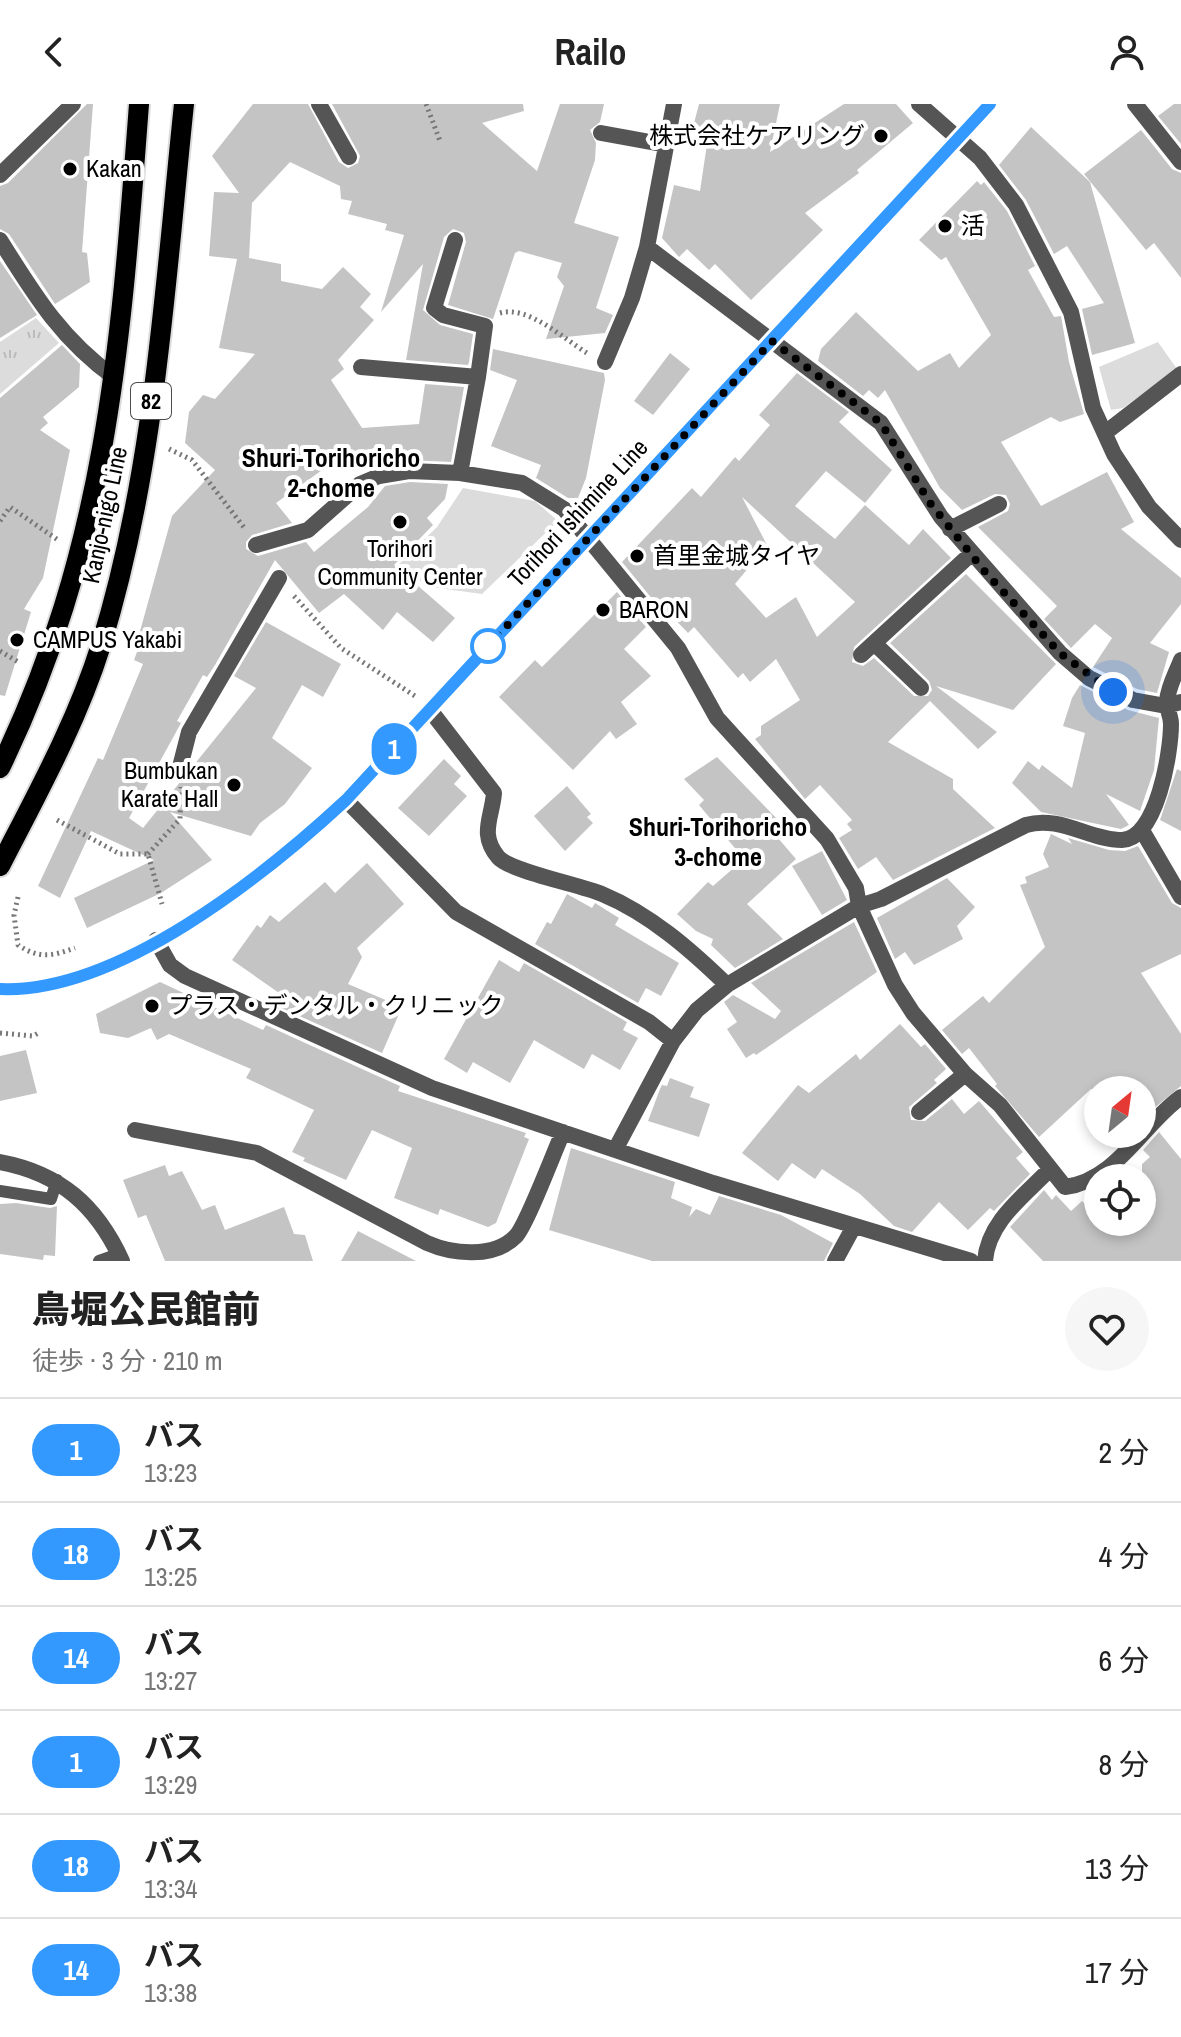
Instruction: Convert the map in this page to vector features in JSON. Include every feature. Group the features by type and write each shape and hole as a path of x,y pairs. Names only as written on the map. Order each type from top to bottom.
{"main road":[{"name":"Kanjo-nigo Line","path":"0,768 44,667 73,581 97,483 115,378 139,104"},
{"name":"Kanjo-nigo Line","path":"0,866 69,727 93,668 116,594 146,444 184,104"}],"street":[{"path":"0,175 73,104"},
{"path":"319,104 349,157"},
{"path":"605,362 632,298 647,247 674,104"},
{"path":"919,104 959,138 995,175 1016,205 1071,312 1085,380 1105,433 1149,507 1181,540"},
{"name":"Torihori Ishimine Line","path":"0,989 58,985 156,940 259,876 346,800 990,104"},
{"path":"1135,104 1181,162"},
{"path":"601,133 667,145"},
{"path":"0,240 47,315 79,351 115,378"},
{"path":"455,240 434,308 443,315 485,326 460,473"},
{"path":"647,247 881,423 950,529 1060,653 1089,678 1133,700 1174,704"},
{"path":"361,367 478,377"},
{"path":"1105,433 1181,374"},
{"path":"256,545 308,530 346,494 379,476 409,471 460,473 493,477 535,490 564,509 678,648 717,718 827,839 856,888 859,906 895,985 913,1013 965,1074 1000,1105 1048,1171 1065,1187 1082,1185 1119,1158 1181,1097"},
{"path":"950,529 999,504"},
{"path":"861,655 971,554"},
{"path":"180,767 189,732 279,578"},
{"path":"874,643 921,688"},
{"path":"615,1150 673,1041 697,1010 727,985 859,906 881,899 1039,821 1120,840 1143,832 1175,756 1171,722 1181,660"},
{"path":"430,710 494,793 485,823 489,844 500,860 604,894 686,946 727,985"},
{"path":"346,800 456,912 649,1022 673,1041"},
{"path":"1143,832 1181,897"},
{"path":"156,940 170,965 185,976 432,1088 853,1228 971,1261"},
{"path":"919,1112 965,1074"},
{"path":"135,1130 257,1153 427,1243 468,1257 516,1236 563,1132"},
{"path":"0,1162 24,1167 57,1180 100,1220 121,1258"},
{"path":"985,1261 988,1237 995,1226 1048,1171"},
{"path":"835,1261 853,1228"}],"lane":[{"path":"0,1191 51,1199 57,1180"},
{"path":"99,1261 121,1258"}],"path":[{"path":"426,104 440,141"},
{"path":"485,326 498,314 519,313 605,362"},
{"path":"0,521 10,507 60,541"},
{"path":"0,651 21,664"},
{"path":"57,820 120,854 148,854 180,819 180,767"},
{"path":"148,854 162,904"},
{"path":"18,897 14,915 18,945 33,955 51,956 75,948"},
{"path":"0,1033 33,1036 40,1032"}],"green space":[{"path":"36,318 59,343 0,394 0,342"},
{"path":"1158,342 1177,369 1123,408 1111,410 1099,367"},
{"path":"463,488 535,501 558,521 482,594 431,587 396,567 437,527"}],"building":[{"path":"87,104 93,104 82,252 87,253 90,282 55,304 9,234 0,229 0,186 8,183"},
{"path":"253,104 308,104 339,162 348,168 358,163 360,156 332,104 523,104 524,111 482,123 537,171 560,104 604,104 600,122 590,130 596,143 595,160 574,223 619,237 596,308 613,315 605,333 546,339 564,286 557,277 562,263 519,251 515,253 493,319 448,305 466,242 464,233 453,229 444,237 423,310 440,325 473,334 468,365 406,360 423,264 381,312 404,235 385,230 387,224 348,214 352,201 341,199 340,186 290,162 252,203 249,258 281,264 281,281 322,289 343,267 371,294 360,307 374,320 338,360 344,369 331,380 362,428 419,424 425,384 464,387 451,462 408,460 411,456 379,458 379,445 343,464 339,458 276,503 292,523 252,535 246,542 246,549 258,556 306,542 314,552 368,507 385,486 410,482 448,484 445,499 427,518 433,525 394,565 455,618 433,642 397,612 383,630 344,594 319,613 275,560 215,665 207,677 203,675 177,721 181,723 129,818 143,828 256,688 234,676 266,622 341,664 323,697 302,685 272,738 312,768 285,804 260,823 251,836 170,812 212,860 161,893 87,928 74,898 154,860 91,831 60,898 38,886 98,758 103,760 143,664 134,660 140,644 137,642 172,516 215,470 185,443 189,412 203,395 215,399 255,354 219,348 237,259 209,256 214,192 239,193 212,156"},
{"path":"699,104 780,104 770,152 844,104 896,104 913,123 857,170 859,173 805,213 823,230 751,300 715,264 709,270 687,249 679,257 662,238 674,185 700,191 707,144 693,127"},
{"path":"1174,104 1181,104 1181,144 1158,116"},
{"path":"1031,127 1090,182 1135,343 1092,355 1082,309 1104,303 1067,246 1054,254 1026,200 999,165"},
{"path":"1141,130 1172,169 1181,173 1181,278 1154,243 1146,250 1084,174"},
{"path":"977,181 981,185 984,182 1007,211 1035,266 1028,270 1054,317 1061,316 1069,362 1084,414 1060,422 1051,417 1001,442 1041,506 1107,472 1134,522 1121,529 1181,578 1181,604 1150,643 1169,652 1157,693 1137,689 1093,667 1112,638 1095,624 1071,648 1044,619 1057,606 978,527 1008,511 1010,504 1006,495 995,494 962,510 940,488 885,390 878,398 869,390 863,396 818,361 821,349 856,312 918,371 950,353 959,368 991,335 946,257 941,260 919,240"},
{"path":"0,261 37,315 0,338"},
{"path":"62,345 80,364 79,387 43,417 48,423 40,430 70,450 43,578 24,609 31,612 5,696 0,695 0,398"},
{"path":"493,349 604,373 586,478 578,498 568,498 536,478 541,465 491,446 517,380 490,370"},
{"path":"670,353 690,369 653,415 634,401"},
{"path":"797,373 849,412 839,422 892,470 865,503 826,471 795,506 835,539 865,505 909,545 923,529 951,558 854,647 852,662 863,666 874,658 914,696 928,696 932,690 929,681 890,643 966,574 1056,664 1013,710 936,686 997,732 978,749 930,701 888,742 953,779 953,789 995,828 893,880 876,857 858,869 839,838 852,830 847,824 852,820 820,785 805,799 755,739 761,735 761,726 800,700 776,659 750,682 743,673 738,678 694,627 688,633 664,608 662,611 622,562 692,488 701,497 735,457 739,461 770,425 759,415","holes":["742,497 855,602 817,637 796,597 766,618 735,584 767,545"]},
{"path":"617,592 646,627 624,649 651,676 621,702 637,724 616,739 610,731 573,770 499,697 535,660 542,667"},
{"path":"1080,685 1128,710 1159,718 1154,770 1140,811 1106,794 1129,825 1121,829 1041,812 1012,783 1028,761 1039,770 1042,765 1072,788 1085,733 1063,726 1072,698"},
{"path":"717,757 780,822 771,830 796,859 747,904 783,939 735,968 711,945 713,939 696,931 677,914 708,882 713,886 744,859 699,805 704,800 684,779"},
{"path":"444,759 461,776 454,784 467,796 429,836 398,808"},
{"path":"1177,769 1181,771 1181,831 1160,820"},
{"path":"567,786 591,814 587,817 593,823 565,851 534,816"},
{"path":"1051,834 1072,844 1068,838 1109,850 1125,851 1138,846 1172,903 1181,908 1181,954 1141,973 1181,1034 1181,1086 1156,1107 1156,1076 1084,1076 1084,1095 1039,1137 995,1086 997,1084 969,1048 962,1054 942,1030 983,996 989,1003 1045,947 1020,885 1027,883 1025,877 1049,867 1043,854"},
{"path":"822,851 847,900 822,915 792,866"},
{"path":"367,863 404,904 357,948 362,957 348,984 402,1007 382,1053 277,1006 282,995 232,960 257,925 261,928 270,915 279,922 325,882 335,893"},
{"path":"947,878 975,907 957,926 963,939 914,965 905,952 895,959 877,918"},
{"path":"567,894 592,908 595,903 619,918 615,925 679,963 661,996 646,988 638,1003 535,944 547,922 551,924"},
{"path":"854,922 877,972 756,1055 754,1053 746,1058 727,1029 737,1022 724,1002 733,995 775,1019 781,1011 751,983"},
{"path":"499,960 519,972 524,963 627,1022 623,1030 638,1038 620,1070 592,1054 584,1069 534,1040 510,1083 473,1062 467,1073 444,1059"},
{"path":"160,982 263,1030 266,1025 400,1086 398,1091 526,1133 524,1137 529,1139 496,1223 488,1227 440,1209 438,1215 394,1198 412,1148 372,1130 346,1180 303,1161 305,1158 292,1152 314,1110 246,1078 251,1069 169,1034 157,1040 151,1028 128,1038 100,1033 96,1014"},
{"path":"900,1024 921,1047 925,1044 946,1069 934,1080 937,1083 909,1107 911,1120 925,1121 952,1099 964,1114 979,1101 1023,1152 1016,1158 1030,1174 994,1211 990,1208 968,1230 939,1202 912,1232 894,1226 860,1194 822,1169 815,1179 792,1163 778,1181 742,1153 798,1085 809,1093 856,1054 860,1060"},
{"path":"26,1050 37,1093 0,1101 0,1056"},
{"path":"670,1078 694,1087 690,1097 710,1104 699,1137 648,1121 662,1085 667,1086"},
{"path":"1159,1132 1181,1159 1181,1261 1043,1261 1010,1227 1044,1190 1052,1200 1056,1195 1071,1211 1082,1201 1084,1203 1084,1236 1156,1236 1156,1164 1142,1164 1150,1157 1143,1150 1156,1148"},
{"path":"571,1148 675,1182 671,1198 692,1207 689,1217 696,1209 710,1215 719,1196 781,1215 833,1243 824,1261 652,1261 549,1230"},
{"path":"165,1165 169,1176 182,1171 202,1210 215,1205 225,1230 284,1207 294,1234 305,1235 313,1261 165,1261 146,1215 138,1218 123,1180"},
{"path":"0,1204 50,1208 57,1206 55,1256 44,1255 43,1260 0,1254"},
{"path":"358,1231 416,1261 341,1261"}],"bus line":[{"name":"1","path":"0,989 58,985 134,952 233,894 303,840 346,800 990,104"}],"place":[{"name":"株式会社ケアリング","path":"881,136"},
{"name":"Kakan","path":"70,169"},
{"name":"活","path":"945,226"},
{"name":"Torihori Community Center","path":"400,522"},
{"name":"首里金城タイヤ","path":"637,556"},
{"name":"BARON","path":"603,610"},
{"name":"CAMPUS Yakabi","path":"17,640"},
{"name":"Bumbukan Karate Hall","path":"234,785"},
{"name":"プラス・デンタル・クリニック","path":"152,1006"}],"district":[{"name":"Shuri-Torihoricho 2-chome","path":"331,473"},
{"name":"Shuri-Torihoricho 3-chome","path":"718,842"}],"route":[{"path":"488,646 772,341 881,423 930,503 986,573 1060,653 1089,678 1113,692"}]}
